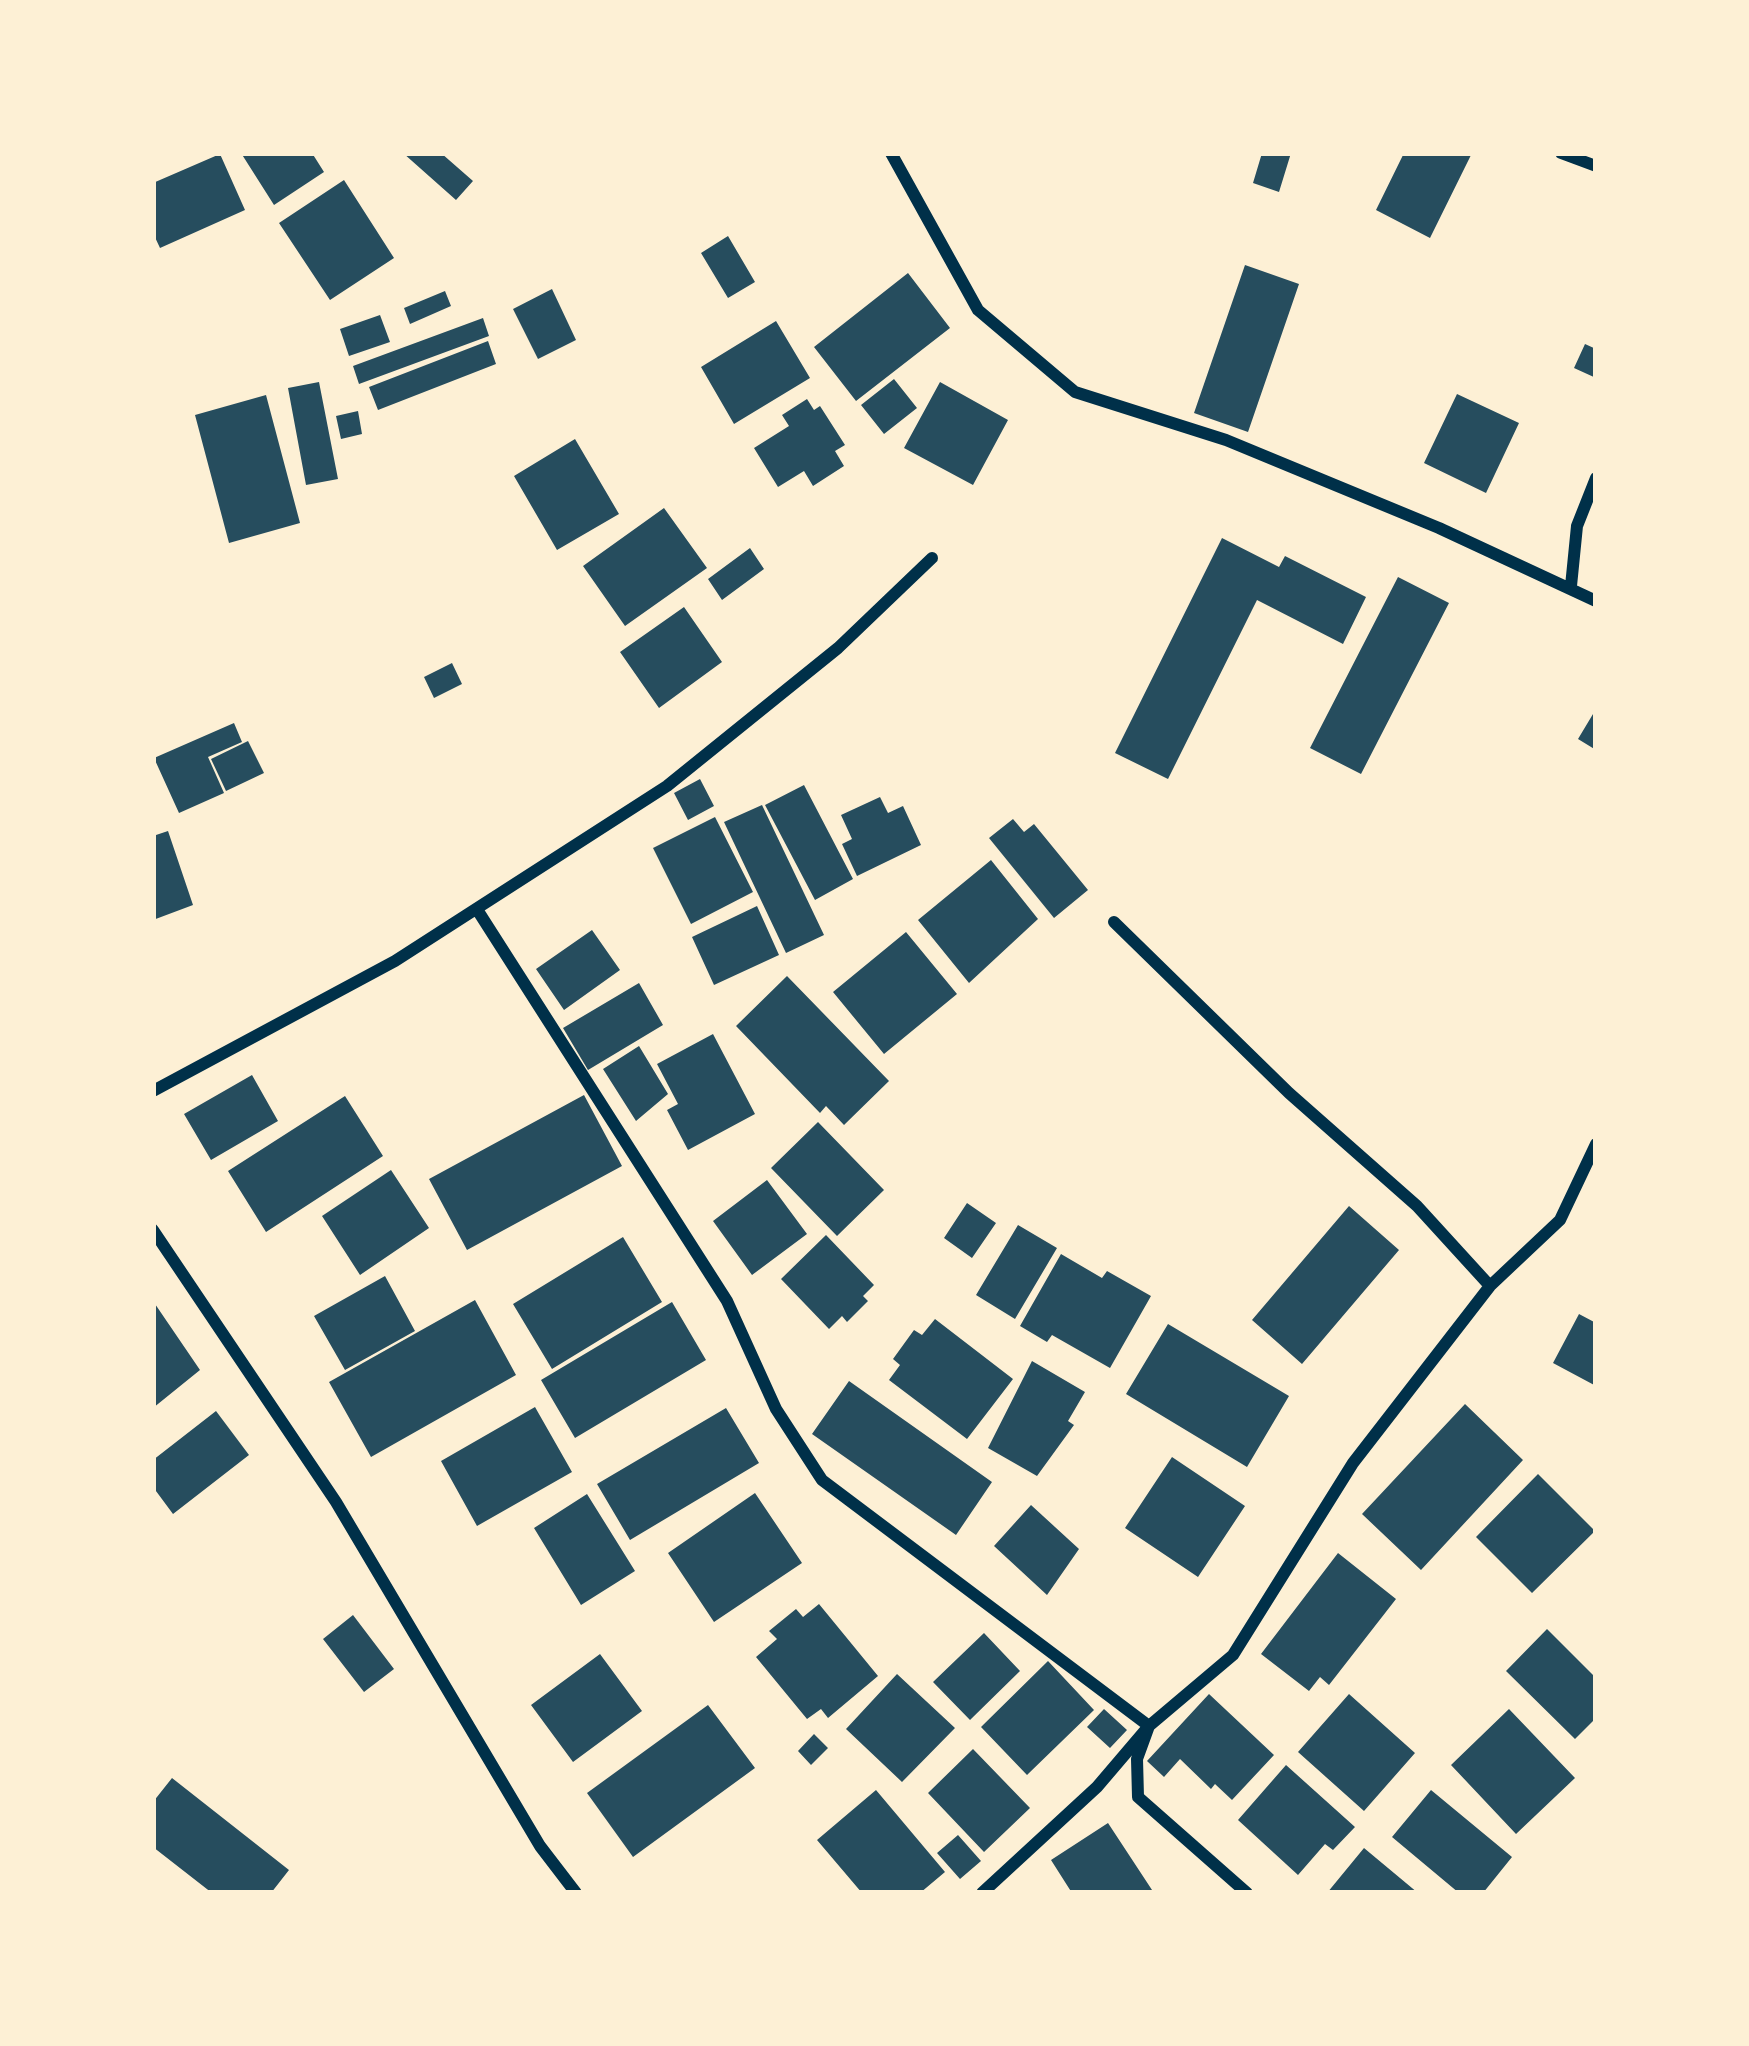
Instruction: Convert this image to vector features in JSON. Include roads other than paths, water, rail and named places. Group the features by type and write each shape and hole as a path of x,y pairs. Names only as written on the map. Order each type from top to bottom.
{"street":[{"path":"891,153 978,310 1075,392 1226,440 1571,586 1596,601"},
{"path":"1561,153 1596,166"},
{"path":"1571,586 1577,526 1596,478"},
{"path":"153,1091 225,1056 478,911 667,786 838,648 932,557"},
{"path":"478,911 727,1301 776,1409 822,1480 1148,1726"},
{"path":"1114,922 1289,1093 1417,1206 1490,1286"},
{"path":"982,1893 1097,1787 1148,1726 1233,1654 1353,1462 1490,1286 1560,1220 1596,1144"},
{"path":"153,1231 336,1502 540,1846 576,1893"},
{"path":"1148,1726 1137,1759 1138,1796 1247,1893"}]}
